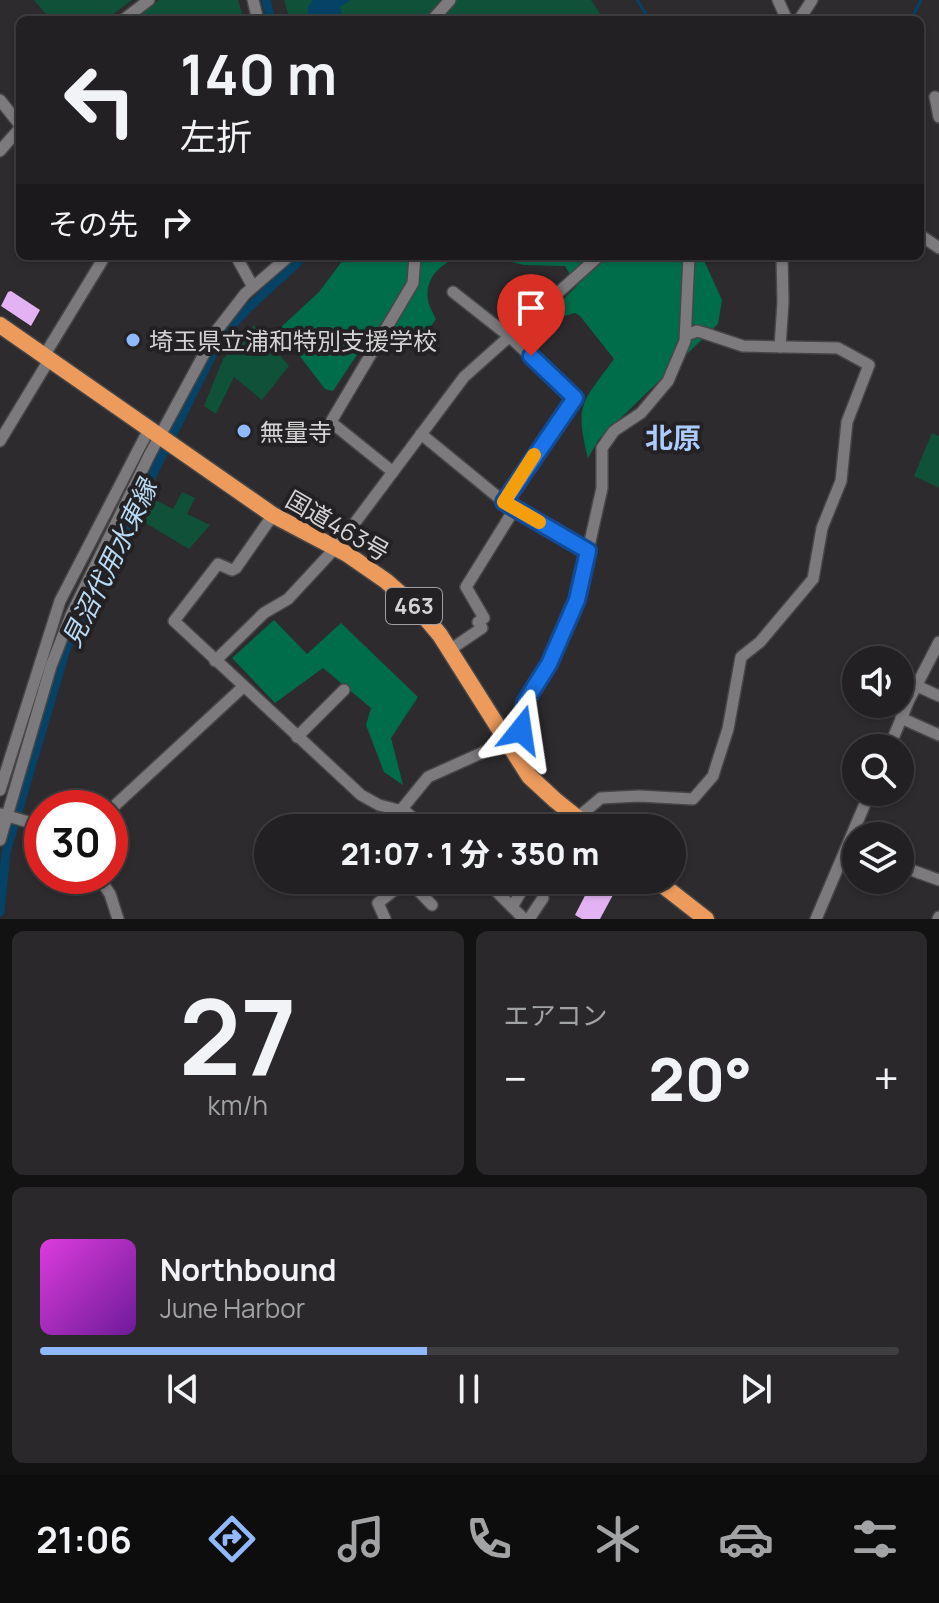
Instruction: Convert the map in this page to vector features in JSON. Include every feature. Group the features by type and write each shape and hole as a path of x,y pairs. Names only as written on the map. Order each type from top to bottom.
{"highway":[{"name":"国道463号","path":"0,325 273,515 336,547 386,581 426,617 451,649 529,776 572,814"},
{"path":"674,894 706,919"}],"street":[{"path":"128,16 149,0"},
{"path":"436,16 450,0"},
{"path":"935,97 939,117"},
{"path":"4,105 16,122"},
{"path":"0,151 16,132"},
{"path":"0,441 103,260"},
{"path":"238,260 253,287"},
{"path":"0,840 5,814 51,666 71,615 150,454 162,438 217,330 253,287 284,260"},
{"path":"393,472 332,420 413,283 415,260"},
{"path":"215,661 264,613 288,599 336,547 464,377 595,260"},
{"path":"517,758 525,702 549,664 577,600 602,488 602,448 614,431 641,413 668,381 686,335 689,260"},
{"path":"780,347 782,260"},
{"path":"451,649 482,628 478,622 484,618 466,587 510,505 575,398 510,337 453,292"},
{"path":"590,814 601,798 639,796 693,799 713,776 728,729 741,657 760,642 813,579 822,528 841,481 847,422 869,365 838,348 743,346 697,331 686,335"},
{"path":"421,434 510,505 588,551"},
{"path":"0,790 60,601 139,447 162,438"},
{"path":"139,447 150,454"},
{"path":"273,515 236,568 232,570 218,564 174,621 361,795 406,814"},
{"path":"914,692 936,656 939,642"},
{"path":"917,686 939,696"},
{"path":"128,793 243,687"},
{"path":"297,737 344,690"},
{"path":"895,734 901,718 939,735"},
{"path":"401,810 428,777 506,742"},
{"path":"816,919 842,868"},
{"path":"914,871 939,880"},
{"path":"110,894 118,919"},
{"path":"385,919 378,903 390,894"},
{"path":"421,894 432,905"},
{"path":"499,894 526,919 543,898"},
{"path":"512,907 520,894"}],"green space":[{"path":"34,0 132,0 110,16 48,16"},
{"path":"159,0 238,0 243,16 138,16"},
{"path":"284,0 591,0 601,16 289,16"},
{"path":"343,260 453,260 438,270 429,283 428,300 436,319 426,333 366,341 333,391 325,389 279,329 319,292"},
{"path":"502,260 704,260 722,300 718,324 599,439 588,458 582,425 584,404 614,359 580,316 575,313 560,317 552,310 577,286 565,266 524,265"},
{"path":"254,325 289,366 262,400 234,377 216,414 204,406 223,359"},
{"path":"932,433 939,436 939,488 914,476"},
{"path":"182,492 195,498 187,514 210,525 189,549 144,522 155,500 173,509"},
{"path":"274,620 307,654 341,623 418,697 391,738 403,785 384,772 366,725 371,708 323,668 275,703 232,658"}],"water":[{"path":"313,0 351,0 340,7 342,16 309,16 308,7"}],"building":[{"path":"11,291 40,310 31,326 1,306"},
{"path":"586,894 613,894 600,919 582,919 575,915"}],"waterway":[{"name":"見沼代用水東縁","path":"266,0 270,16"},
{"path":"637,0 647,16"},
{"path":"913,16 921,0"},
{"name":"見沼代用水東縁","path":"0,912 6,852 66,649 215,349 246,310 300,260"}],"slow traffic":[{"path":"534,455 504,502 539,522"}],"place":[{"name":"埼玉県立浦和特別支援学校","path":"133,340"},
{"name":"無量寺","path":"244,431"}],"district":[{"name":"北原","path":"673,437"}],"route":[{"path":"521,730 525,702 549,664 577,600 588,551 504,502 575,398 531,356"}]}
